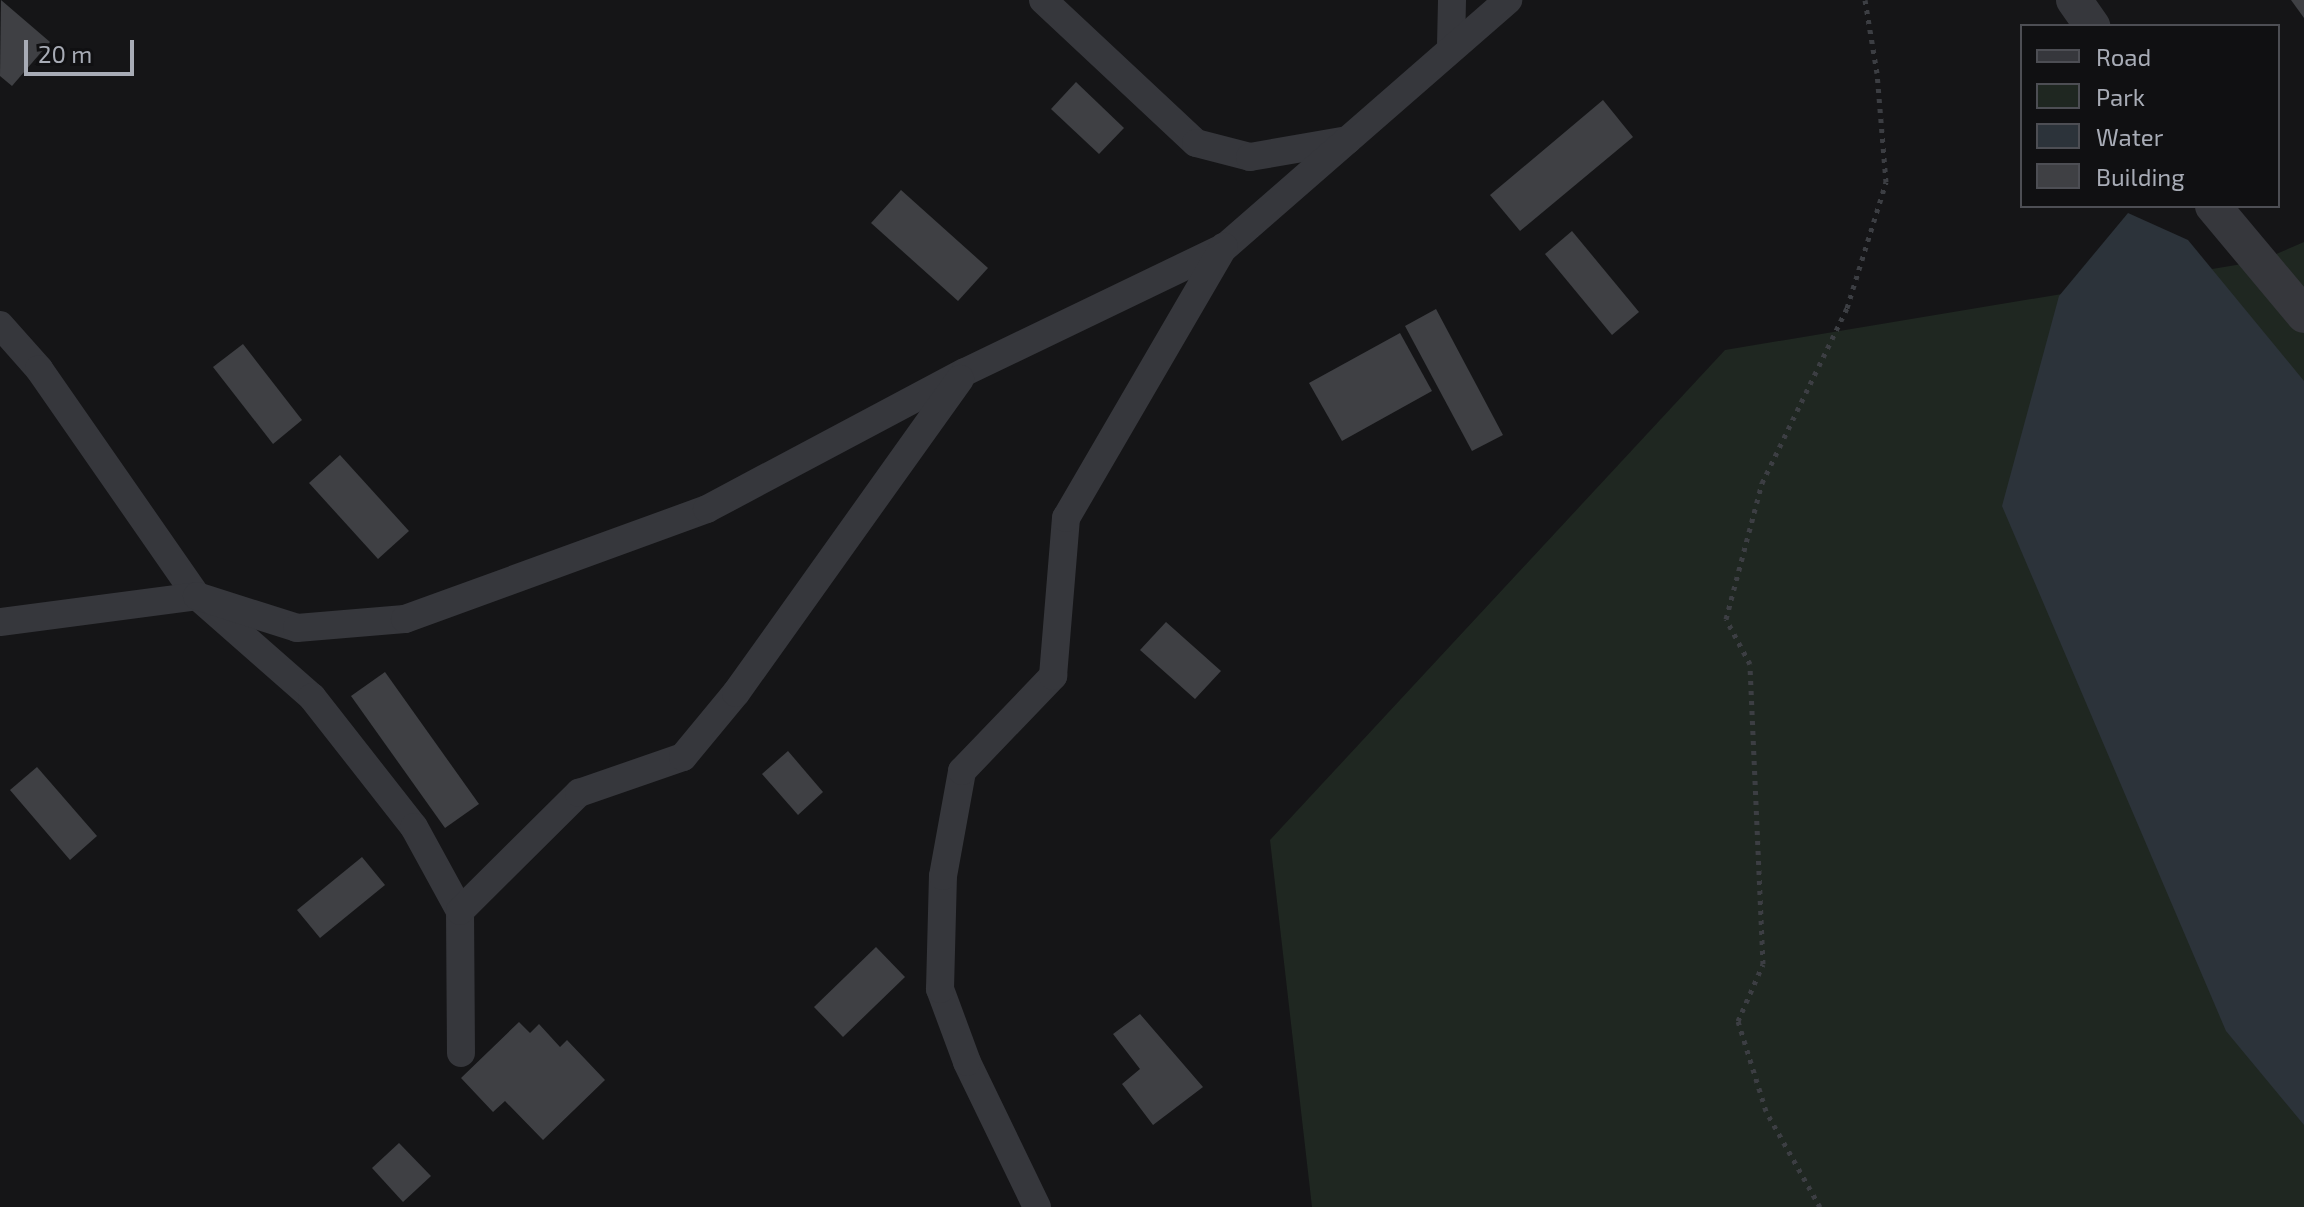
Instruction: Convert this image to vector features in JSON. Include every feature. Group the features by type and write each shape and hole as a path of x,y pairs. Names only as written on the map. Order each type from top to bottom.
{"street":[{"path":"1043,0 1196,143 1250,157 1348,140"},
{"path":"1451,45 1452,0"},
{"path":"0,622 197,596 297,628 405,619 707,509 965,372 1225,247 1451,45 1508,0"},
{"path":"2074,0 2091,24"},
{"path":"2219,215 2304,315"},
{"path":"1037,1207 967,1062 940,989 943,876 962,771 1053,676 1066,518 1225,247"},
{"path":"0,325 39,369 197,596 312,697 414,827 460,911 461,1053"},
{"path":"460,911 579,793 683,757 736,693 965,372"}],"path":[{"path":"1820,1207 1766,1111 1738,1021 1763,964 1750,664 1726,619 1762,483 1847,308 1886,182 1877,73 1865,0"}],"green space":[{"path":"2304,242 2304,1207 1312,1207 1270,840 1725,350 2260,261"}],"water":[{"path":"2128,213 2188,240 2304,381 2304,1125 2226,1031 2002,506 2059,296"}],"building":[{"path":"1,0 50,42 12,86 0,76"},
{"path":"2291,0 2304,0 2304,18"},
{"path":"1076,82 1124,128 1099,154 1051,109"},
{"path":"1603,100 1633,137 1520,231 1490,195"},
{"path":"901,190 988,268 958,301 871,223"},
{"path":"1572,231 1639,312 1612,335 1545,254"},
{"path":"1436,309 1503,435 1472,451 1405,326"},
{"path":"1400,333 1432,391 1342,441 1309,383"},
{"path":"243,344 302,420 273,444 213,367"},
{"path":"340,455 409,531 378,559 309,483"},
{"path":"1166,622 1221,671 1195,699 1140,650"},
{"path":"385,672 479,804 445,828 351,696"},
{"path":"788,751 823,792 798,815 762,774"},
{"path":"37,767 97,836 70,860 10,790"},
{"path":"362,857 385,885 320,938 297,910"},
{"path":"876,947 905,977 843,1037 814,1007"},
{"path":"1140,1014 1203,1087 1153,1125 1122,1084 1140,1069 1113,1034"},
{"path":"519,1022 530,1033 539,1024 560,1047 567,1040 605,1080 543,1140 505,1101 493,1112 461,1078"},
{"path":"399,1143 431,1176 403,1202 372,1168"}]}
